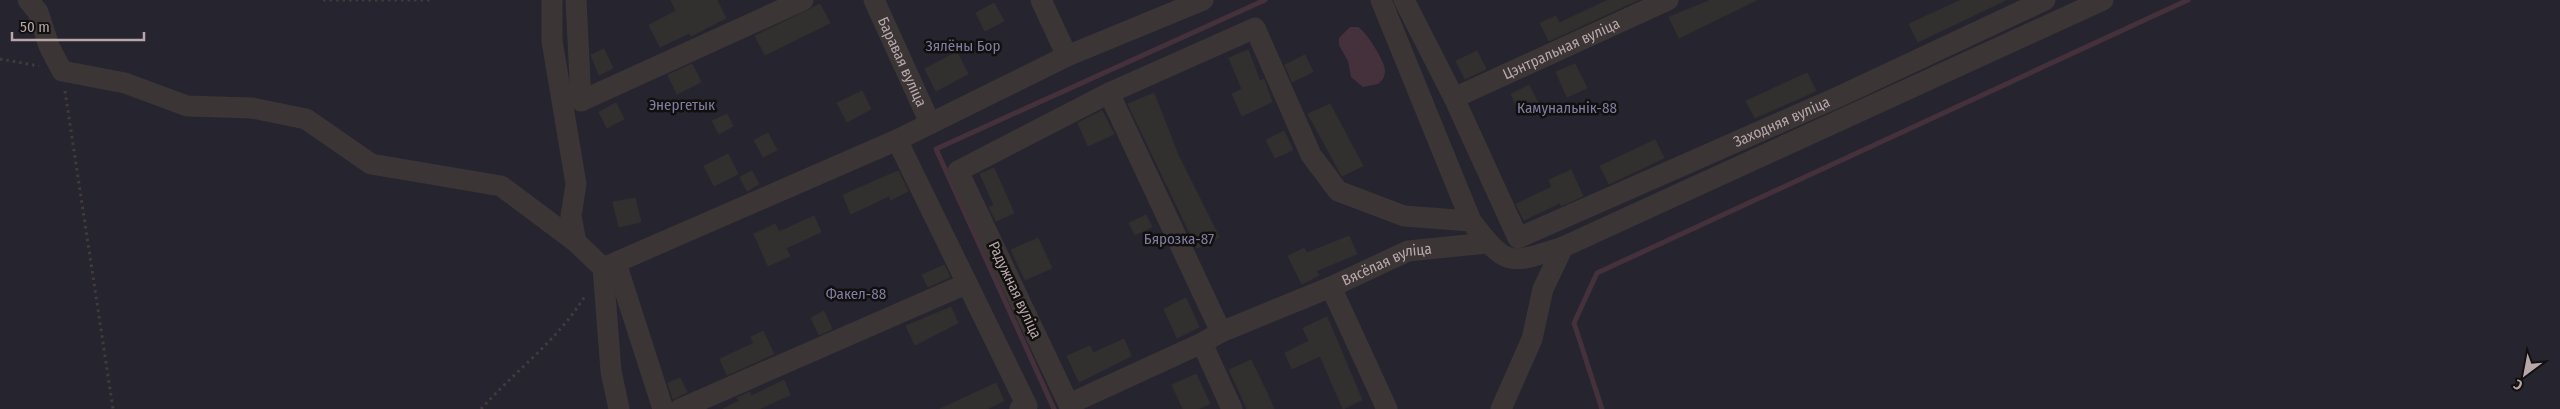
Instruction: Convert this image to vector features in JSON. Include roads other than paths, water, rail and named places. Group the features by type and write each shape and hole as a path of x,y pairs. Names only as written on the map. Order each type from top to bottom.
{"street":[{"path":"28,0 38,12 49,46 62,70 125,83 187,106 252,108 306,119 371,164 501,186 609,266 663,409"},
{"path":"552,0 552,41 576,184 571,216 576,242"},
{"path":"576,0 581,101 803,0"},
{"name":"Баравая вуліца","path":"874,0 930,123"},
{"path":"1042,0 1067,56"},
{"path":"609,266 897,140 1067,56 1201,0"},
{"path":"1381,0 1471,221 1488,242 1504,257 1520,261 1563,248 2103,0"},
{"path":"1404,0 1454,98"},
{"name":"Цэнтральная вуліца","path":"1454,98 1668,0"},
{"name":"Заходняя вуліца","path":"1454,98 1518,238 1829,102 2045,0"},
{"path":"1221,332 1109,94 1255,28 1311,155 1338,190 1404,216 1471,221"},
{"name":"Радужная вуліца","path":"1070,407 958,171 1109,94"},
{"path":"897,140 1025,408"},
{"name":"Вясёлая вуліца","path":"1387,409 1331,287 1408,250 1488,242"},
{"path":"1501,409 1532,339 1543,289 1563,248"},
{"path":"609,266 611,370 619,409"},
{"path":"680,409 966,284"},
{"path":"1070,407 1221,332 1331,287"},
{"path":"1202,343 1232,409"}],"waterway":[{"path":"1054,409 936,149 1265,0"},
{"path":"1602,409 1574,323 1597,273 2188,0"}],"park label":[{"name":"Зялёны Бор","path":"963,46"},
{"name":"Энергетык","path":"682,105"},
{"name":"Камунальнік-88","path":"1567,108"},
{"name":"Бярозка-87","path":"1179,239"},
{"name":"Факел-88","path":"856,294"}]}
